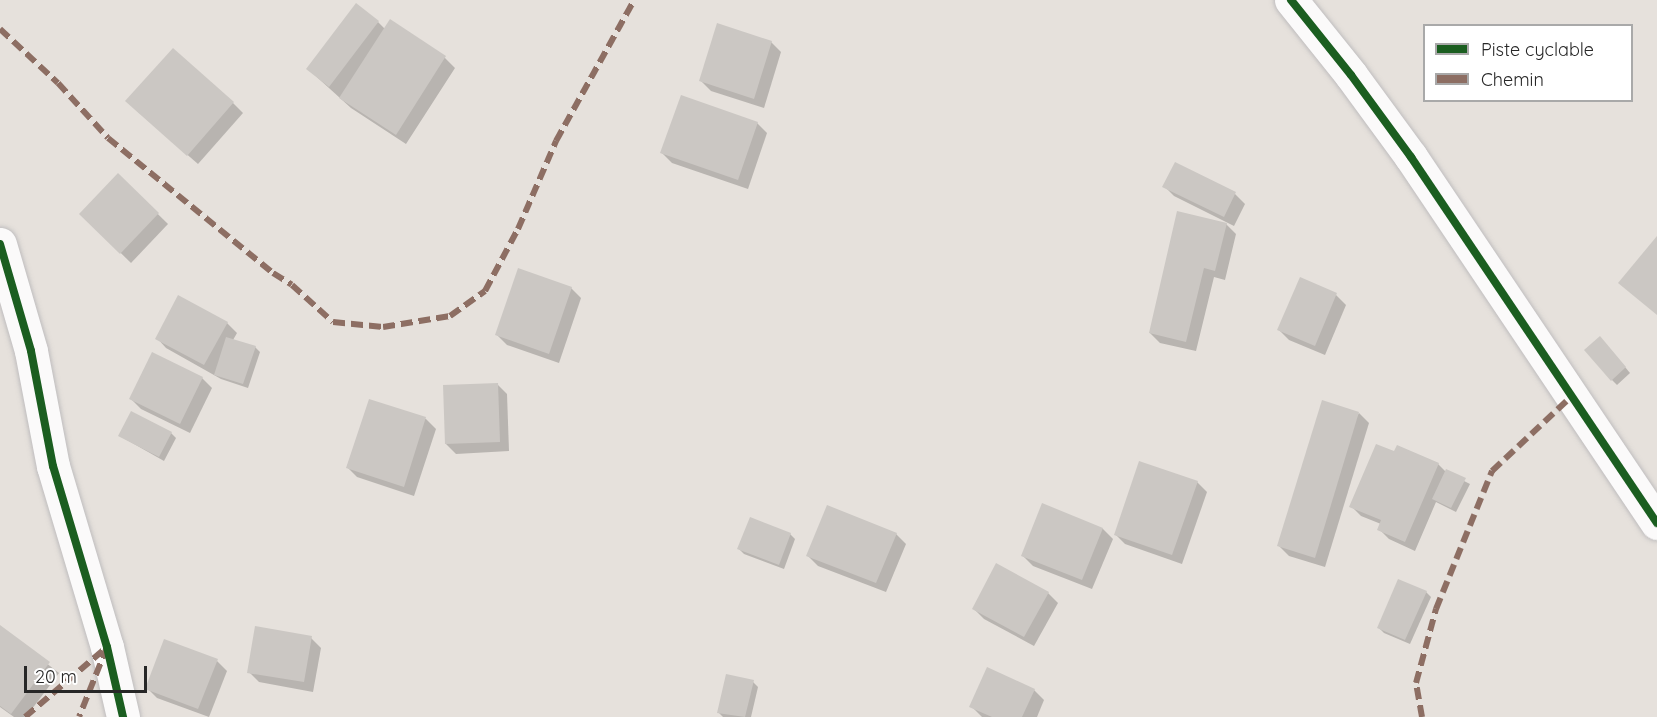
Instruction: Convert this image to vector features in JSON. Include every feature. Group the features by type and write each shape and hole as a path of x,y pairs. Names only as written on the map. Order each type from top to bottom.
{"street":[{"path":"1291,0 1351,75 1411,157 1657,523"},
{"path":"0,244 31,351 53,466 106,647 123,717"}],"building":[{"path":"356,3 379,21 329,87 306,69"},
{"path":"390,19 446,56 396,135 339,98"},
{"path":"717,23 772,41 754,99 699,81"},
{"path":"173,48 234,102 187,156 125,101"},
{"path":"681,95 758,122 738,180 660,153"},
{"path":"1175,162 1236,192 1224,217 1162,187"},
{"path":"118,173 159,213 120,254 79,214"},
{"path":"1177,211 1227,223 1215,271 1204,268 1186,342 1149,333"},
{"path":"1657,236 1657,315 1618,283"},
{"path":"518,268 572,287 549,354 495,335"},
{"path":"1300,277 1337,293 1315,346 1277,330"},
{"path":"178,295 228,322 204,365 155,339"},
{"path":"1600,336 1626,367 1611,381 1584,350"},
{"path":"226,337 256,346 243,384 214,375"},
{"path":"152,352 203,377 180,424 129,399"},
{"path":"498,383 500,442 445,444 443,385"},
{"path":"369,399 426,417 404,487 346,468"},
{"path":"1322,400 1359,412 1315,558 1277,546"},
{"path":"131,411 172,432 159,457 118,436"},
{"path":"1376,444 1394,451 1397,445 1439,463 1405,542 1377,530 1381,520 1349,507"},
{"path":"1139,461 1198,481 1172,555 1114,535"},
{"path":"1446,469 1466,478 1451,508 1432,499"},
{"path":"1042,503 1103,528 1082,580 1021,556"},
{"path":"827,505 897,533 876,583 806,556"},
{"path":"750,517 791,533 779,565 737,549"},
{"path":"996,563 1049,592 1024,637 972,609"},
{"path":"1398,579 1427,591 1405,640 1377,628"},
{"path":"0,625 50,662 11,714 0,706"},
{"path":"255,626 312,636 304,682 247,673"},
{"path":"164,639 218,659 198,709 145,689"},
{"path":"987,667 1035,689 1022,717 992,717 969,707"},
{"path":"726,674 754,680 745,717 717,713"}],"marked path":[{"path":"0,29 58,83 108,138 273,273 292,285 333,322 383,327 450,316 485,291 518,229 556,141 634,0"},
{"path":"1422,717 1416,683 1436,609 1492,471 1573,395"},
{"path":"25,717 107,647 79,717"}],"cycle path":[{"path":"1291,0 1351,75 1411,157 1657,523"},
{"path":"0,244 31,351 53,466 107,647 123,717"}]}
